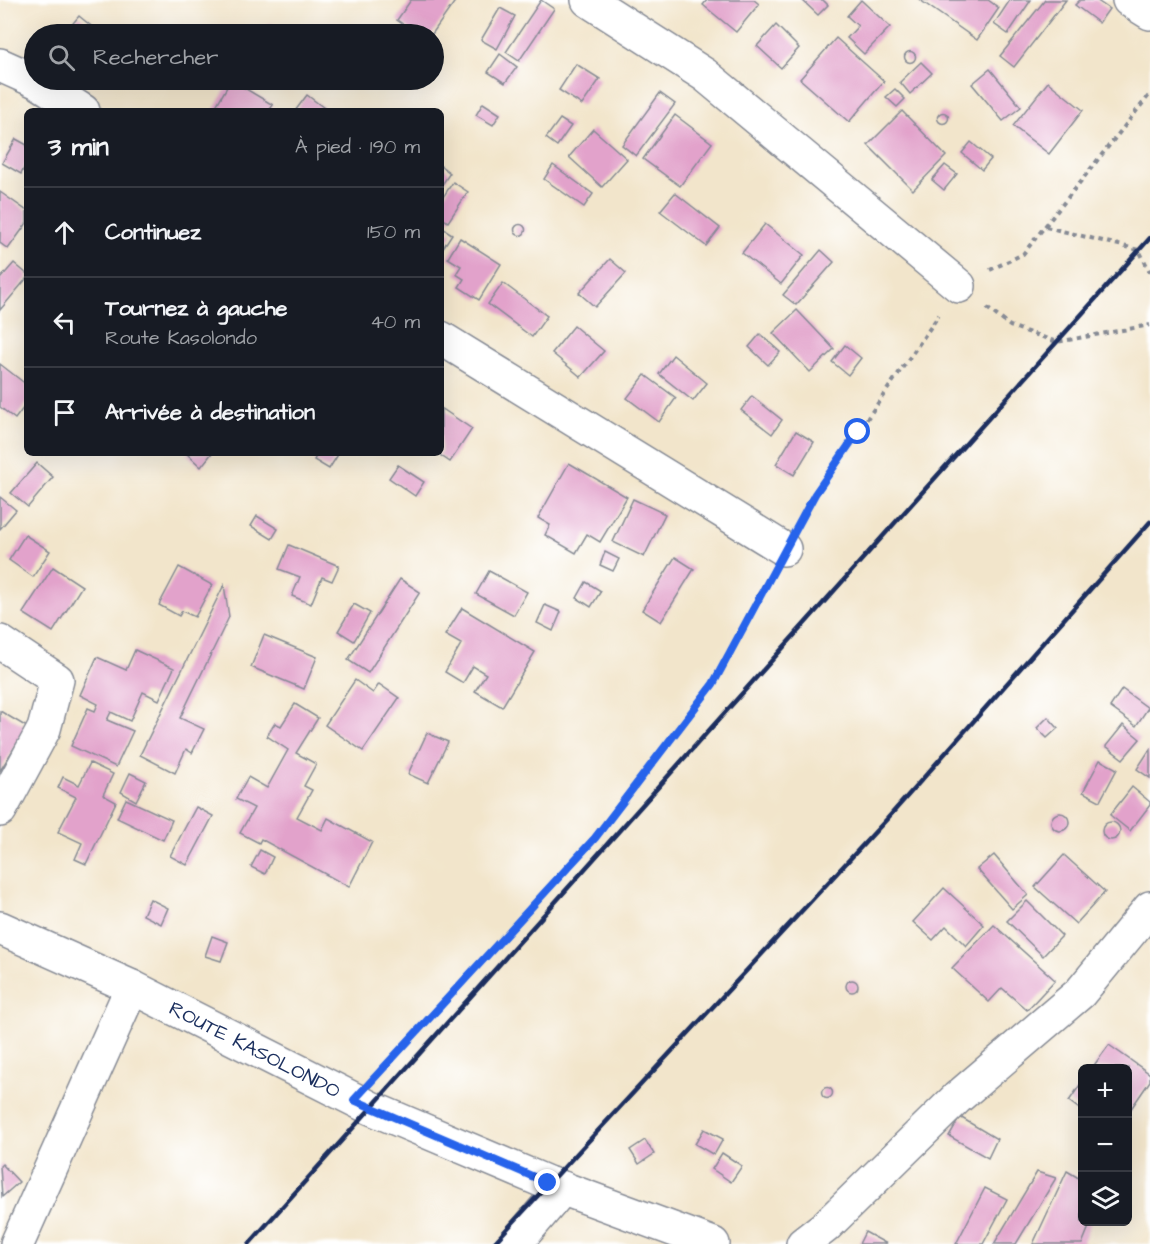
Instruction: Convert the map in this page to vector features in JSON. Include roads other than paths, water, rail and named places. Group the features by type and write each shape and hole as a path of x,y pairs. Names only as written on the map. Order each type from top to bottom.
{"street":[{"path":"588,0 705,75 959,286"},
{"path":"1129,0 1150,13"},
{"path":"0,65 24,76"},
{"path":"50,90 78,108"},
{"path":"444,340 784,549"},
{"path":"0,642 57,680 44,729 0,810"},
{"path":"803,1244 826,1226 957,1098 1080,993 1150,908"},
{"name":"ROUTE KASOLONDO","path":"0,928 132,987 354,1100 563,1188 712,1244"},
{"path":"17,1244 132,987"},
{"path":"515,1244 563,1188"}],"railway":[{"path":"249,1244 1150,238"},
{"path":"493,1244 887,819 1150,522"}]}
